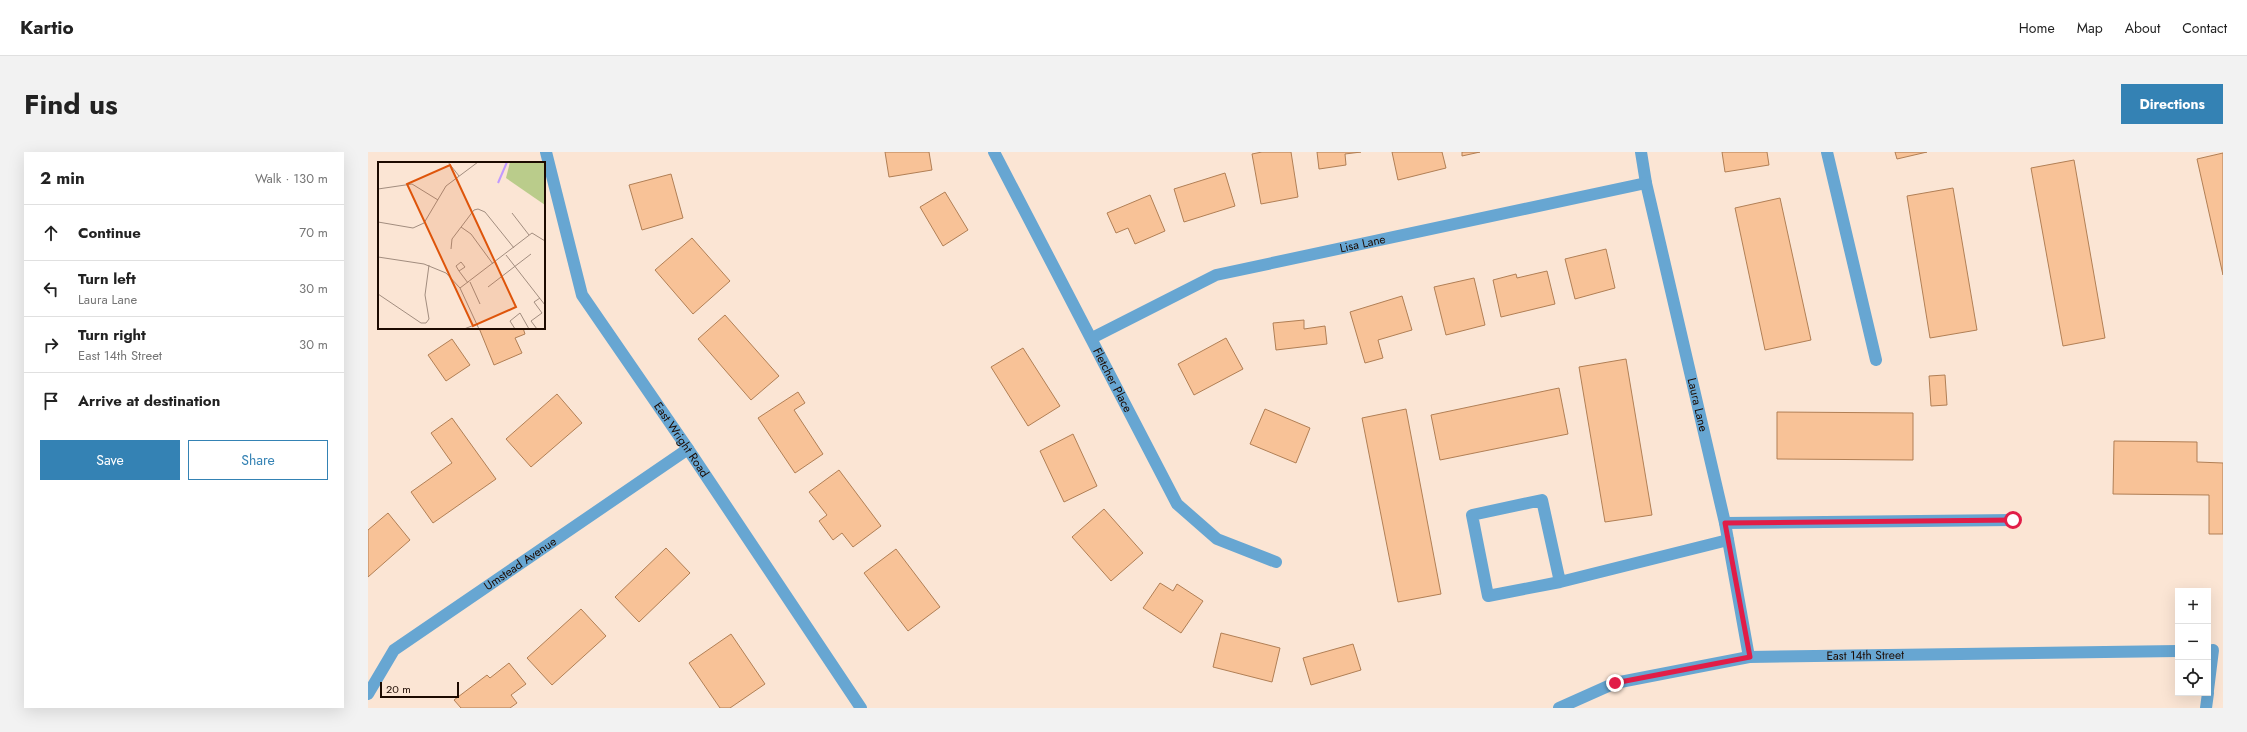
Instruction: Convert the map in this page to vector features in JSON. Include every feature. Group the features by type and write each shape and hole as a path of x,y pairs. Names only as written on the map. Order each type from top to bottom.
{"street":[{"name":"East Wright Road","path":"546,152 582,295 688,449 861,708"},
{"name":"Fletcher Place","path":"994,152 1177,504 1217,539 1276,562"},
{"name":"Laura Lane","path":"1641,152 1646,183 1725,523 1750,657"},
{"path":"1827,152 1876,360"},
{"name":"Lisa Lane","path":"1092,338 1216,275 1646,183"},
{"name":"Umstead Avenue","path":"368,694 394,650 688,449"},
{"path":"1560,582 1542,500 1472,515 1488,596 1560,582 1728,540"},
{"path":"1725,523 2013,520"},
{"path":"2211,674 2215,650"},
{"name":"East 14th Street","path":"1559,708 1615,683 1750,657 2175,651"},
{"path":"2206,708 2208,696"}],"building":[{"path":"885,152 929,152 932,170 889,177"},
{"path":"1262,152 1291,152 1298,197 1261,204 1252,154"},
{"path":"1317,152 1361,152 1345,154 1346,165 1319,169"},
{"path":"1392,152 1442,152 1446,168 1398,180"},
{"path":"1462,152 1480,152 1462,156"},
{"path":"1722,152 1767,152 1769,165 1725,172"},
{"path":"1895,152 1927,152 1897,159"},
{"path":"2223,153 2223,275 2197,159"},
{"path":"2074,160 2105,338 2063,346 2031,168"},
{"path":"1225,173 1235,206 1184,222 1174,189"},
{"path":"671,174 683,218 642,230 629,185"},
{"path":"1953,188 1977,330 1930,338 1907,196"},
{"path":"945,192 968,230 943,246 920,207"},
{"path":"1150,195 1165,231 1135,244 1128,228 1116,233 1107,213"},
{"path":"1780,198 1811,340 1765,350 1735,208"},
{"path":"692,238 730,281 693,314 655,270"},
{"path":"1606,249 1615,288 1575,299 1565,259"},
{"path":"1547,271 1555,304 1501,317 1493,280 1516,274 1517,278"},
{"path":"1474,278 1485,325 1446,335 1434,287"},
{"path":"1402,296 1412,330 1378,340 1383,358 1365,363 1350,312"},
{"path":"725,315 779,376 751,400 698,339"},
{"path":"1304,320 1304,329 1325,326 1327,344 1276,350 1273,323"},
{"path":"479,329 523,329 525,334 515,338 522,353 494,365"},
{"path":"1226,338 1243,369 1194,395 1178,364"},
{"path":"452,339 470,365 446,381 428,355"},
{"path":"1023,348 1060,406 1028,426 991,367"},
{"path":"1626,359 1652,515 1605,522 1579,367"},
{"path":"1945,375 1947,405 1931,406 1929,376"},
{"path":"1559,388 1568,434 1440,460 1431,415"},
{"path":"798,392 805,403 794,410 823,454 795,473 758,418"},
{"path":"557,394 582,423 531,467 506,439"},
{"path":"1265,409 1310,428 1296,463 1250,444"},
{"path":"1406,409 1441,594 1398,602 1362,418"},
{"path":"1777,412 1913,413 1913,460 1777,459"},
{"path":"452,418 496,479 433,523 411,492 452,463 431,433"},
{"path":"1073,434 1097,486 1064,502 1040,451"},
{"path":"2114,441 2197,442 2197,462 2223,463 2223,534 2209,534 2209,495 2113,494"},
{"path":"839,470 881,526 853,547 842,533 833,540 819,521 827,515 809,492"},
{"path":"1104,509 1143,553 1111,581 1072,537"},
{"path":"388,513 410,540 368,577 368,530"},
{"path":"666,548 690,573 639,622 615,597"},
{"path":"896,549 940,607 908,631 864,573"},
{"path":"1160,583 1173,591 1177,584 1203,601 1181,633 1143,608"},
{"path":"581,609 606,636 552,685 527,658"},
{"path":"1221,633 1280,648 1272,682 1213,667"},
{"path":"731,634 765,684 730,708 720,708 689,663"},
{"path":"1353,644 1361,670 1311,685 1303,658"},
{"path":"509,663 526,684 511,695 517,703 510,708 461,708 454,700 487,675 490,678"}],"route":[{"path":"1615,683 1750,657 1725,523 2013,520"}]}
